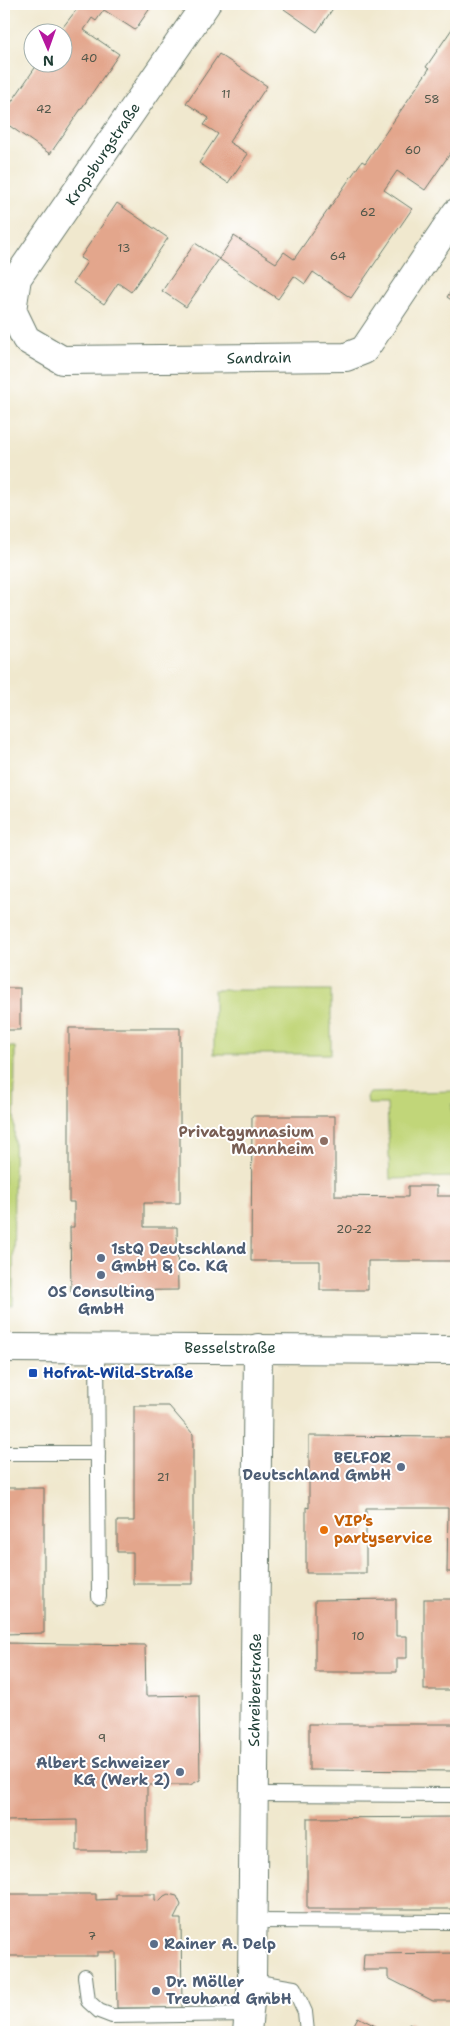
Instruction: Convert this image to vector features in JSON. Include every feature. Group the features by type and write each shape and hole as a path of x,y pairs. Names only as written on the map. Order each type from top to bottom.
{"street":[{"name":"Kropsburgstraße","path":"12,310 17,278 206,4"},
{"name":"Sandrain","path":"12,310 26,339 62,360 346,357 364,350 456,213"},
{"name":"Besselstraße","path":"4,1348 456,1350"},
{"name":"Schreiberstraße","path":"248,2023 252,1981 258,1348"}],"lane":[{"path":"97,1348 99,1597"},
{"path":"4,1453 98,1453"},
{"path":"254,1794 456,1795"},
{"path":"252,1921 456,1922"},
{"path":"85,1976 88,2001 94,2008 106,2014 248,2023"},
{"path":"252,1981 294,1988 305,2012 306,2032"}],"green space":[{"path":"214,990 331,990 331,1054 214,1054"},
{"path":"4,1047 15,1047 13,1305 4,1305"},
{"path":"456,1091 456,1104 452,1104 454,1177 390,1179 387,1104 368,1104 367,1097 370,1093"}],"building":[{"path":"81,4 153,4 135,30 104,10 96,21 92,18 84,30 119,54 50,154 4,122 4,113 32,72 72,72 72,22 67,22"},
{"path":"288,4 336,4 317,32 284,9"},
{"path":"456,23 456,145 425,190 397,171 384,190 412,209 351,298 313,272 305,284 294,276 278,299 219,259 234,236 276,263 284,252 294,259 362,161 365,163 429,69 426,67"},
{"path":"219,54 267,86 229,142 248,154 228,183 199,163 218,134 204,125 209,118 186,103"},
{"path":"117,203 168,238 131,292 118,283 104,304 73,283 87,262 80,258"},
{"path":"195,243 219,259 186,307 162,291"},
{"path":"456,283 456,303 447,297"},
{"path":"4,988 20,988 20,1030 4,1030"},
{"path":"69,1028 180,1028 180,1203 144,1203 144,1227 177,1227 178,1290 71,1291 70,1227 74,1227 74,1202 69,1202"},
{"path":"252,1116 335,1116 335,1196 408,1197 408,1186 437,1186 437,1196 456,1196 456,1261 368,1261 368,1290 320,1290 320,1261 251,1261"},
{"path":"134,1406 169,1406 193,1434 193,1584 133,1584 133,1552 117,1552 117,1521 134,1521"},
{"path":"309,1436 456,1437 456,1572 447,1572 448,1508 366,1508 366,1573 306,1573 306,1507 309,1508"},
{"path":"4,1488 44,1488 44,1633 4,1634"},
{"path":"396,1599 396,1636 407,1636 407,1658 397,1658 397,1672 315,1672 315,1600"},
{"path":"424,1599 456,1599 456,1690 424,1690"},
{"path":"4,1643 145,1645 146,1696 199,1695 200,1780 190,1785 147,1785 147,1851 77,1851 77,1820 4,1821"},
{"path":"309,1724 456,1724 456,1771 309,1770"},
{"path":"456,1817 456,1909 307,1909 307,1818"},
{"path":"4,1894 96,1894 96,1900 116,1899 116,1894 155,1894 155,1900 159,1901 168,1894 177,1896 181,1905 174,1919 181,1919 182,2008 117,2008 116,1952 97,1952 97,1956 4,1956"},
{"path":"456,1953 456,2001 433,2001 388,1978 388,1970 363,1970 364,1954"},
{"path":"358,2017 387,2032 350,2032"},
{"path":"409,2024 426,2032 405,2032"}],"place":[{"name":"Privatgymnasium Mannheim","path":"324,1141"},
{"name":"1stQ Deutschland GmbH & Co. KG","path":"101,1258"},
{"name":"OS Consulting GmbH","path":"101,1275"},
{"name":"Hofrat-Wild-Straße","path":"33,1373"},
{"name":"BELFOR Deutschland GmbH","path":"401,1467"},
{"name":"VIP’s partyservice","path":"324,1530"},
{"name":"Albert Schweizer KG (Werk 2)","path":"180,1772"},
{"name":"Rainer A. Delp","path":"154,1944"},
{"name":"Dr. Möller Treuhand GmbH","path":"156,1991"}]}
